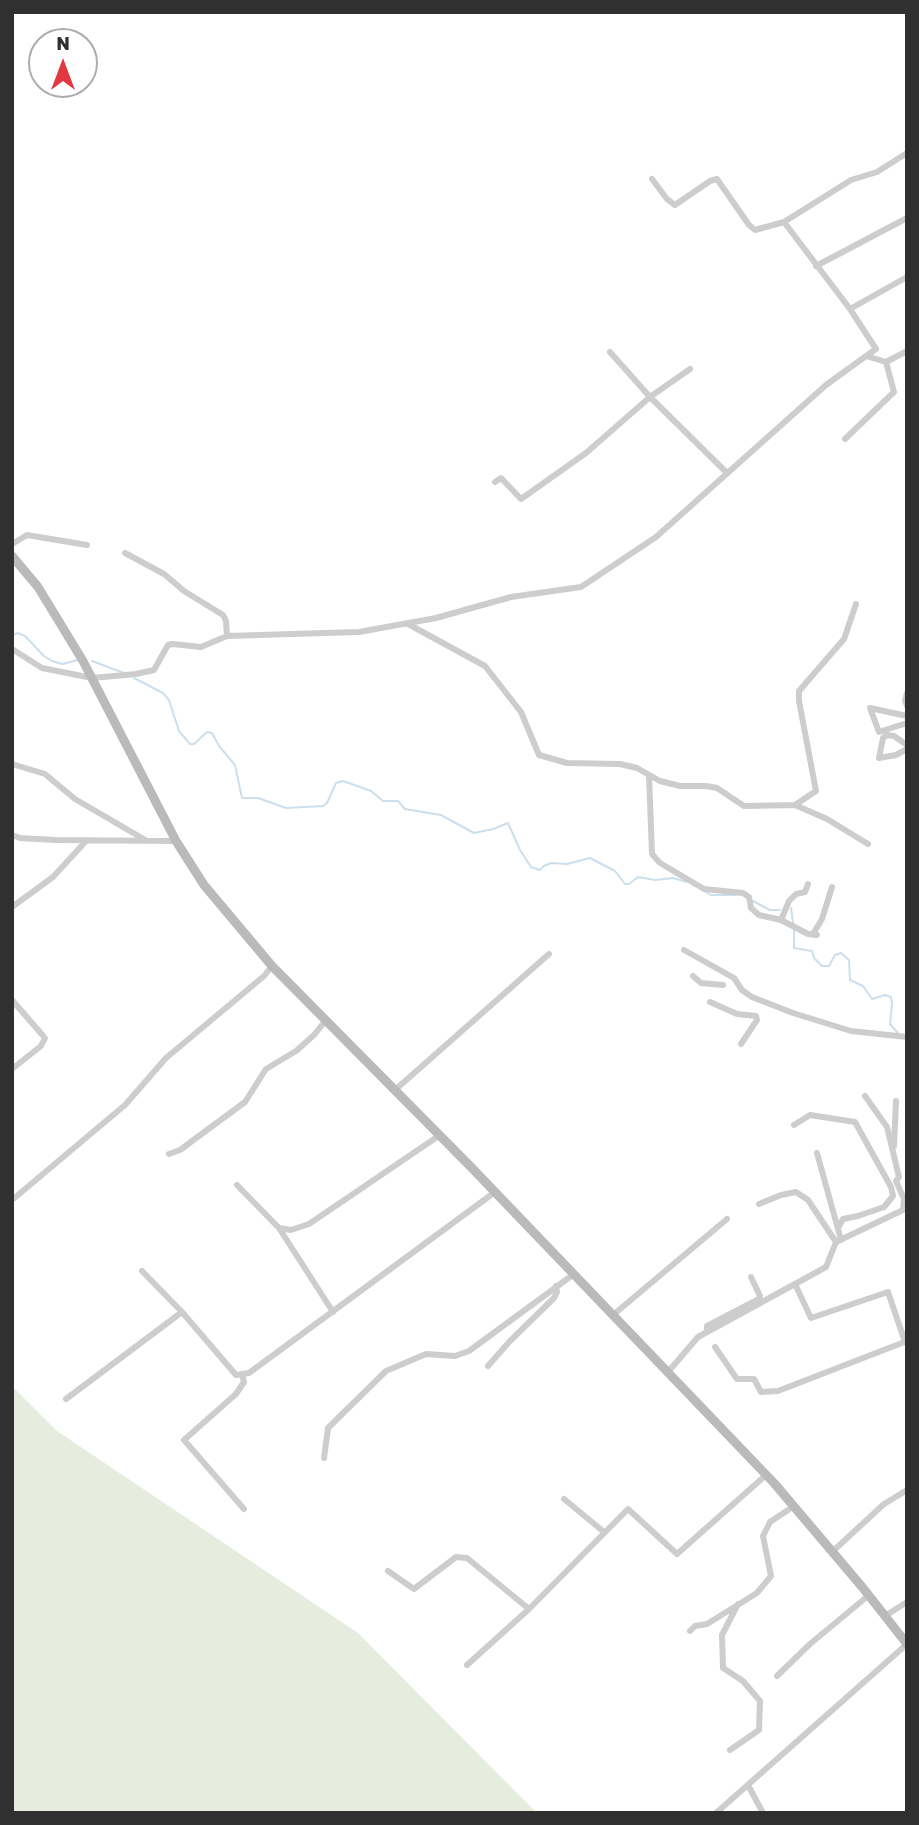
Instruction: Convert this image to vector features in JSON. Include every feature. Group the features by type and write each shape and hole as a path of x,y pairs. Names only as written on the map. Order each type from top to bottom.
{"main road":[{"path":"12,556 37,587 92,678 176,841 204,885 272,966 440,1135 766,1475 869,1595 907,1644"}],"street":[{"path":"652,180 675,205 717,179 755,230 784,222 851,180 877,172 907,153"},
{"path":"816,265 907,218"},
{"path":"12,649 42,668 92,678 136,674 154,670 168,645 172,643 201,647 227,636 359,632 408,624 511,597 581,587 656,537 825,385 876,349 850,309 784,222"},
{"path":"850,309 907,277"},
{"path":"866,356 886,362 907,351"},
{"path":"610,352 650,397 727,473"},
{"path":"845,439 894,392 886,362"},
{"path":"495,482 501,478 521,499 586,453 650,397 690,369"},
{"path":"12,544 27,535 87,545"},
{"path":"125,553 164,574 184,591 223,615 227,636"},
{"path":"795,805 816,791 799,691 844,639 856,604"},
{"path":"408,624 485,666 521,712 539,755 568,763 620,764 637,768 660,781 680,786 717,788 744,806 795,805 827,819 869,844"},
{"path":"907,693 907,706"},
{"path":"907,716 870,708 879,733 907,723"},
{"path":"887,735 894,736 907,747 896,755 879,758 883,738 887,735"},
{"path":"12,764 45,774 75,799 149,841"},
{"path":"649,775 652,854 660,863 704,888 743,893 749,897 754,912 781,920 807,934 815,934 832,887"},
{"path":"12,835 20,838 86,841 176,841"},
{"path":"12,907 53,877 86,841"},
{"path":"781,920 789,901 796,894 805,892 808,884"},
{"path":"684,950 734,978 742,990 752,997 793,1013 851,1031 907,1037"},
{"path":"395,1090 550,954"},
{"path":"12,1200 125,1105 166,1058 264,976 272,966"},
{"path":"693,976 701,983 723,985"},
{"path":"12,1000 45,1038 41,1046 12,1069"},
{"path":"710,1002 737,1014 756,1017 757,1020 741,1044"},
{"path":"169,1154 180,1150 245,1102 266,1069 296,1051 326,1020"},
{"path":"838,1241 903,1210 904,1199 897,1180 899,1177 887,1127 865,1096"},
{"path":"893,1155 896,1101"},
{"path":"793,1125 810,1115 855,1122 891,1187 893,1196 884,1206 844,1219 838,1228"},
{"path":"279,1228 291,1230 309,1224 440,1135"},
{"path":"668,1372 698,1337 826,1267 838,1241 838,1228 817,1153"},
{"path":"237,1185 279,1228 333,1312"},
{"path":"142,1271 182,1311 236,1375 249,1373 495,1192"},
{"path":"759,1204 796,1192 808,1200 838,1241"},
{"path":"613,1315 727,1219"},
{"path":"324,1458 328,1428 386,1371 426,1354 455,1356 469,1351 574,1274"},
{"path":"707,1332 707,1326 759,1299 751,1278"},
{"path":"715,1347 737,1379 754,1379 761,1392 778,1391 906,1341 888,1292 811,1318 795,1284"},
{"path":"488,1366 554,1298 556,1286"},
{"path":"66,1399 182,1311"},
{"path":"242,1374 244,1382 236,1394 184,1440 244,1508"},
{"path":"467,1665 529,1609 628,1509 677,1554 766,1475"},
{"path":"832,1552 884,1504 907,1490"},
{"path":"564,1499 604,1532"},
{"path":"690,1631 695,1626 707,1624 757,1593 771,1576 763,1536 770,1522 793,1506"},
{"path":"388,1571 414,1589 456,1557 467,1558 529,1609"},
{"path":"777,1676 810,1644 869,1595"},
{"path":"885,1616 907,1602"},
{"path":"730,1749 759,1730 760,1701 743,1681 723,1668 722,1635 738,1604"},
{"path":"716,1813 907,1644"},
{"path":"748,1785 764,1813"}],"shaded area":[{"path":"12,1386 57,1431 358,1633 537,1813 12,1813"}],"waterway":[{"path":"12,635 18,633 25,636 52,661 62,664 78,660"},
{"path":"92,661 124,673"},
{"path":"134,678 163,693 169,700 179,731 190,744 194,744 207,732 212,733 235,765 242,798 258,798 286,808 323,806 336,783 343,781 371,791 383,801 398,801 405,809 441,815 474,833 508,823 531,867 540,870 551,863 567,864 590,858 615,871 625,884 638,877 655,880 673,878 687,882"},
{"path":"704,891 711,895 736,895"},
{"path":"753,901 770,910 780,910"},
{"path":"791,908 793,923"},
{"path":"794,930 794,948 812,951 814,958 822,966 829,966 835,955 841,953 849,960 850,980 863,986 872,999 885,995 891,997 890,1024 898,1033"}]}
